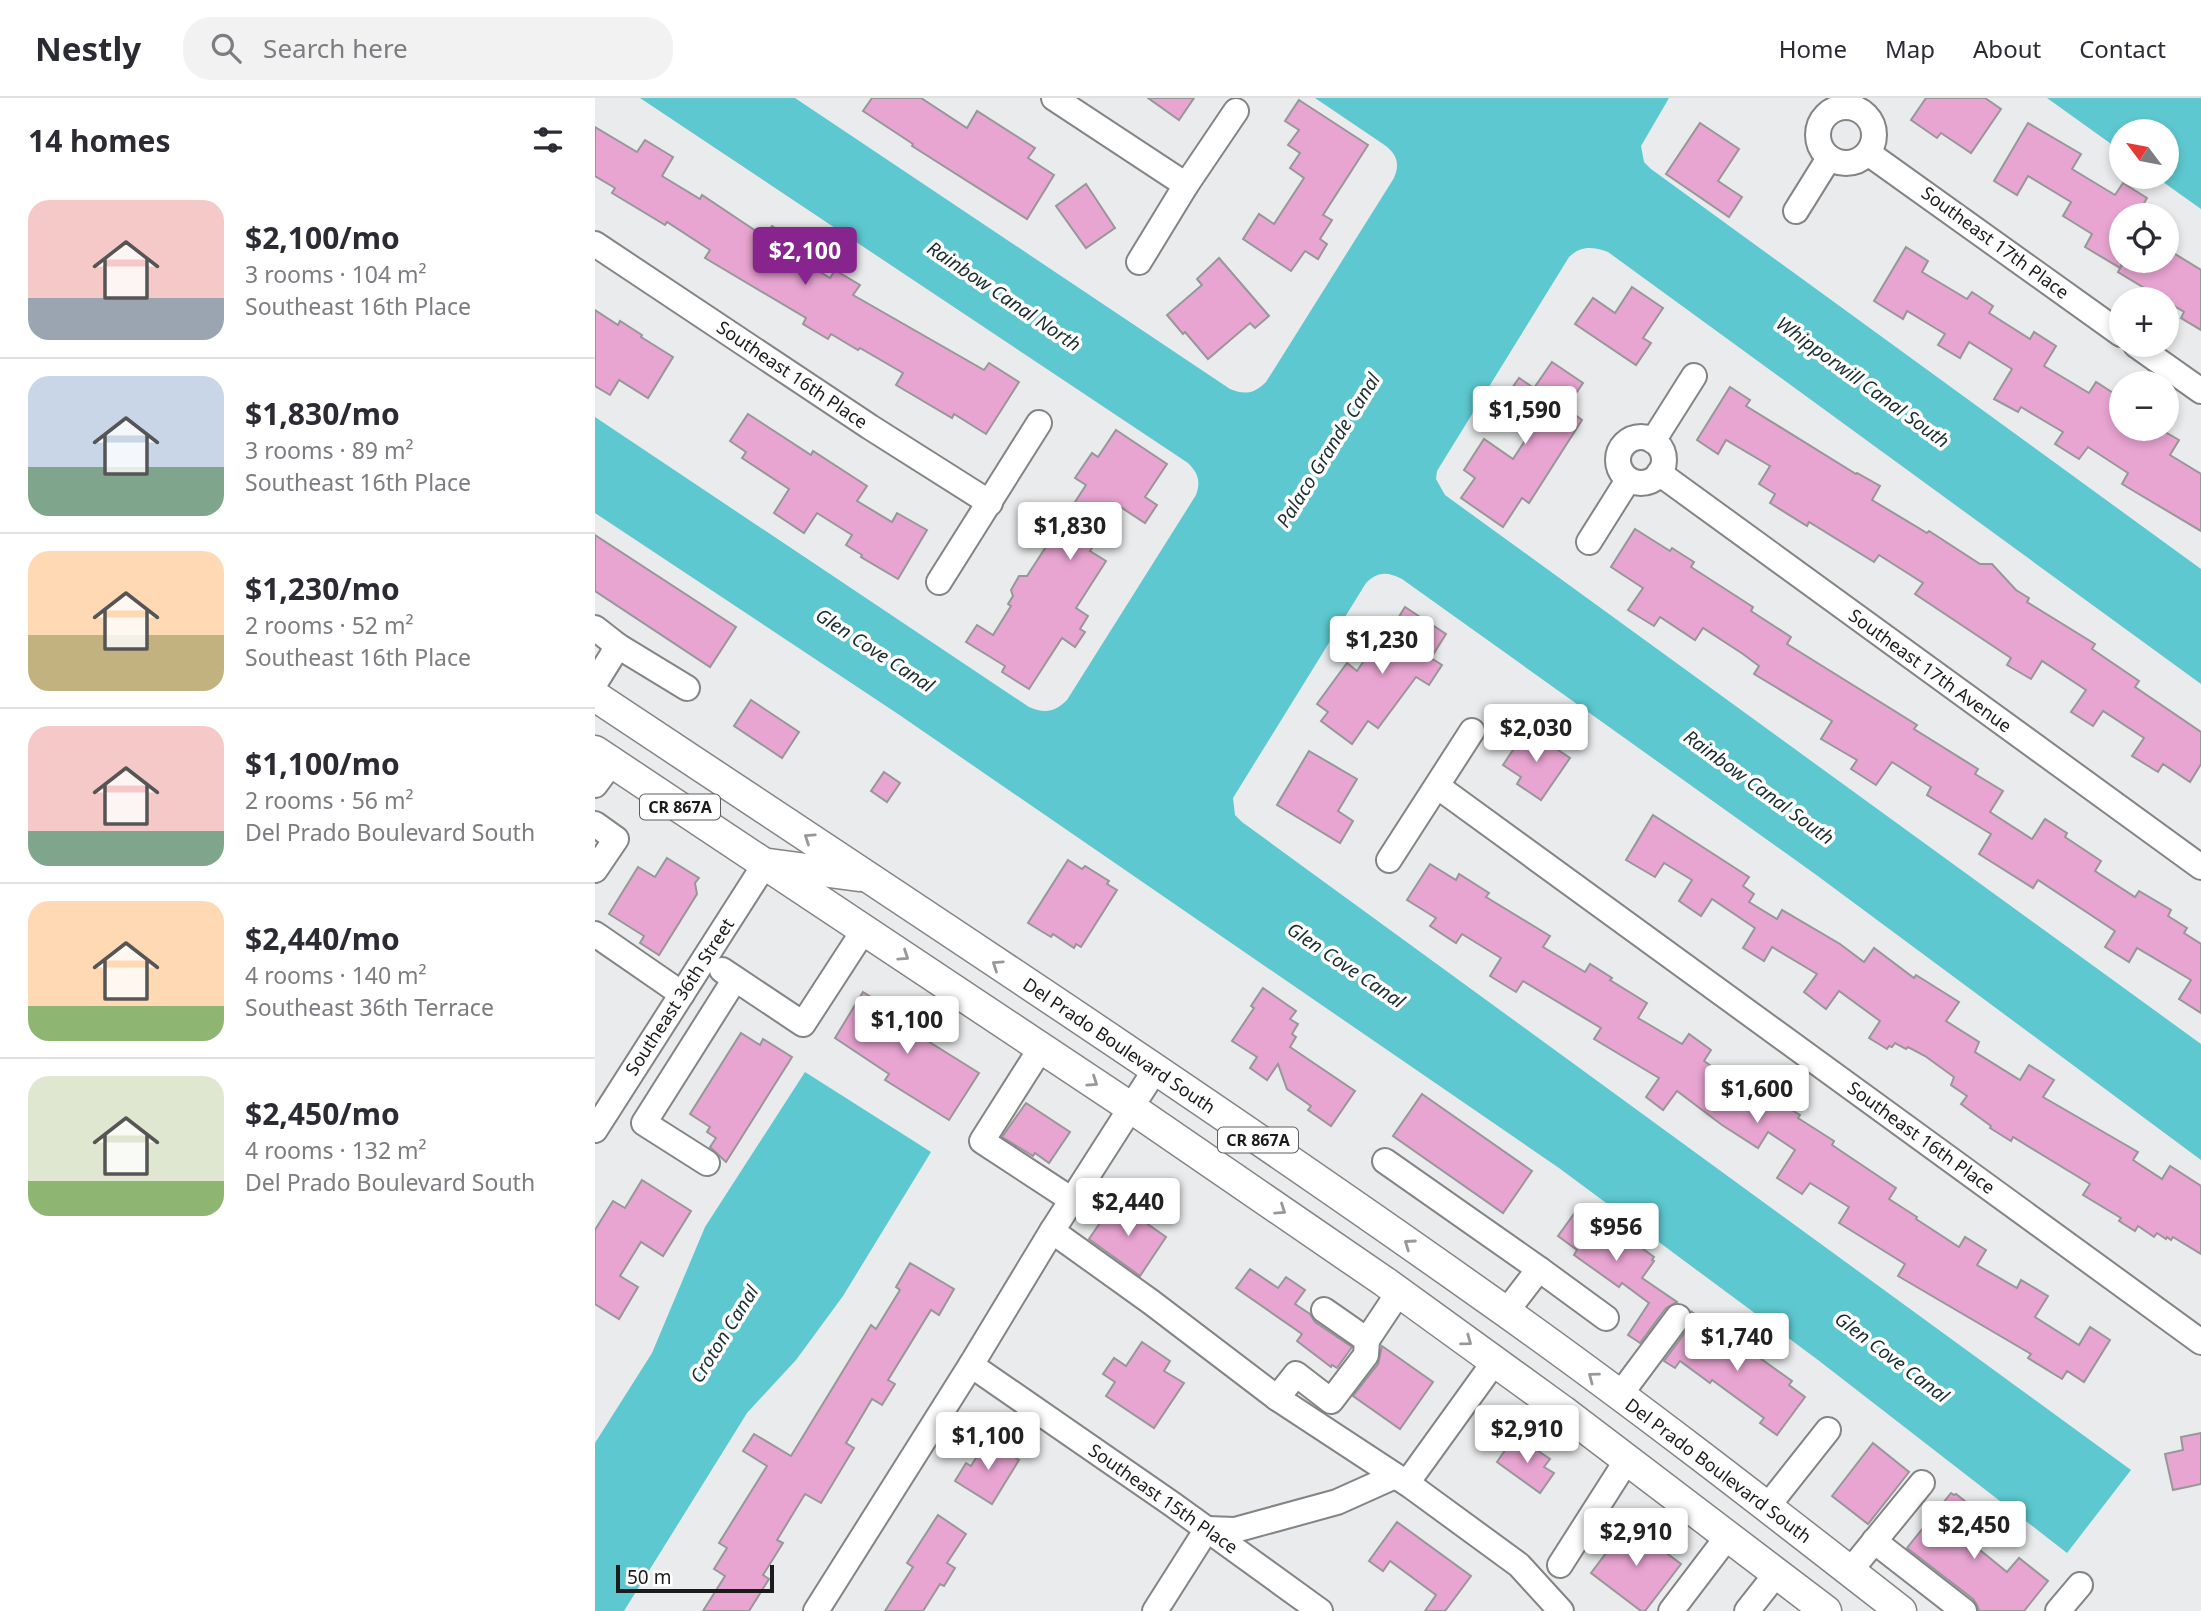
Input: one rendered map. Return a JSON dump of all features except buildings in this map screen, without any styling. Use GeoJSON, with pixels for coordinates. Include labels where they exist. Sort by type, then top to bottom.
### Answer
{"type":"FeatureCollection","features":[{"type":"Feature","properties":{"kind":"main road","name":"Del Prado Boulevard South"},"geometry":{"type":"LineString","coordinates":[[595,696],[1155,1070],[1506,1312],[1901,1611]]}},
{"type":"Feature","properties":{"kind":"main road","name":"CR 867A"},"geometry":{"type":"LineString","coordinates":[[601,766],[765,864],[1130,1107],[1399,1292],[1826,1611]]}},
{"type":"Feature","properties":{"kind":"main road"},"geometry":{"type":"LineString","coordinates":[[765,864],[868,877]]}},
{"type":"Feature","properties":{"kind":"street"},"geometry":{"type":"LineString","coordinates":[[1054,98],[1186,185]]}},
{"type":"Feature","properties":{"kind":"street"},"geometry":{"type":"LineString","coordinates":[[1861,104],[1874,128],[1875,137],[1868,153],[1862,159],[1846,164],[1829,158],[1819,143],[1818,134],[1831,111],[1861,104]]}},
{"type":"Feature","properties":{"kind":"street"},"geometry":{"type":"LineString","coordinates":[[1139,262],[1236,111]]}},
{"type":"Feature","properties":{"kind":"street","name":"Southeast 17th Place"},"geometry":{"type":"LineString","coordinates":[[1868,153],[2109,325]]}},
{"type":"Feature","properties":{"kind":"street"},"geometry":{"type":"LineString","coordinates":[[1796,211],[1829,158]]}},
{"type":"Feature","properties":{"kind":"street","name":"Southeast 16th Place"},"geometry":{"type":"LineString","coordinates":[[595,244],[870,427],[990,503]]}},
{"type":"Feature","properties":{"kind":"street"},"geometry":{"type":"LineString","coordinates":[[2153,357],[2201,391]]}},
{"type":"Feature","properties":{"kind":"street"},"geometry":{"type":"LineString","coordinates":[[1653,441],[1694,376]]}},
{"type":"Feature","properties":{"kind":"street"},"geometry":{"type":"LineString","coordinates":[[939,582],[1039,424]]}},
{"type":"Feature","properties":{"kind":"street"},"geometry":{"type":"LineString","coordinates":[[1640,437],[1653,441],[1662,453],[1663,466],[1659,473],[1655,478],[1642,483],[1628,480],[1618,461],[1626,442],[1640,437]]}},
{"type":"Feature","properties":{"kind":"street","name":"Southeast 17th Avenue"},"geometry":{"type":"LineString","coordinates":[[1659,473],[2201,867]]}},
{"type":"Feature","properties":{"kind":"street"},"geometry":{"type":"LineString","coordinates":[[1588,542],[1628,480]]}},
{"type":"Feature","properties":{"kind":"street"},"geometry":{"type":"LineString","coordinates":[[595,628],[618,646],[687,688]]}},
{"type":"Feature","properties":{"kind":"street"},"geometry":{"type":"LineString","coordinates":[[595,683],[618,646]]}},
{"type":"Feature","properties":{"kind":"street"},"geometry":{"type":"LineString","coordinates":[[1389,860],[1472,732]]}},
{"type":"Feature","properties":{"kind":"street","name":"Southeast 16th Place"},"geometry":{"type":"LineString","coordinates":[[1437,786],[2201,1342]]}},
{"type":"Feature","properties":{"kind":"street"},"geometry":{"type":"LineString","coordinates":[[595,824],[616,839],[595,870]]}},
{"type":"Feature","properties":{"kind":"street","name":"Southeast 36th Street"},"geometry":{"type":"LineString","coordinates":[[597,1121],[765,864]]}},
{"type":"Feature","properties":{"kind":"street"},"geometry":{"type":"LineString","coordinates":[[704,959],[803,1024],[864,930]]}},
{"type":"Feature","properties":{"kind":"street"},"geometry":{"type":"LineString","coordinates":[[595,934],[682,994]]}},
{"type":"Feature","properties":{"kind":"street"},"geometry":{"type":"LineString","coordinates":[[707,1163],[644,1123],[735,979]]}},
{"type":"Feature","properties":{"kind":"street"},"geometry":{"type":"LineString","coordinates":[[1041,1048],[982,1141],[1072,1200]]}},
{"type":"Feature","properties":{"kind":"street"},"geometry":{"type":"LineString","coordinates":[[815,1611],[1155,1070]]}},
{"type":"Feature","properties":{"kind":"street"},"geometry":{"type":"LineString","coordinates":[[1385,1161],[1606,1318]]}},
{"type":"Feature","properties":{"kind":"street"},"geometry":{"type":"LineString","coordinates":[[1052,1231],[1151,1302],[1276,1398],[1401,1479],[1519,1565],[1561,1611]]}},
{"type":"Feature","properties":{"kind":"street"},"geometry":{"type":"LineString","coordinates":[[1506,1312],[1539,1269]]}},
{"type":"Feature","properties":{"kind":"street"},"geometry":{"type":"LineString","coordinates":[[1276,1398],[1296,1374],[1331,1401],[1366,1355],[1367,1340],[1399,1292]]}},
{"type":"Feature","properties":{"kind":"street"},"geometry":{"type":"LineString","coordinates":[[1324,1310],[1367,1340]]}},
{"type":"Feature","properties":{"kind":"street"},"geometry":{"type":"LineString","coordinates":[[1619,1396],[1678,1317]]}},
{"type":"Feature","properties":{"kind":"street"},"geometry":{"type":"LineString","coordinates":[[1155,1611],[1207,1529],[1235,1531],[1337,1502],[1401,1479],[1495,1362]]}},
{"type":"Feature","properties":{"kind":"street","name":"Southeast 15th Place"},"geometry":{"type":"LineString","coordinates":[[971,1365],[1320,1611]]}},
{"type":"Feature","properties":{"kind":"street"},"geometry":{"type":"LineString","coordinates":[[1767,1507],[1828,1430]]}},
{"type":"Feature","properties":{"kind":"street"},"geometry":{"type":"LineString","coordinates":[[1560,1565],[1627,1460]]}},
{"type":"Feature","properties":{"kind":"street"},"geometry":{"type":"LineString","coordinates":[[1850,1571],[1922,1483]]}},
{"type":"Feature","properties":{"kind":"street"},"geometry":{"type":"LineString","coordinates":[[1671,1611],[1728,1536]]}},
{"type":"Feature","properties":{"kind":"street"},"geometry":{"type":"LineString","coordinates":[[1874,1541],[1964,1611]]}},
{"type":"Feature","properties":{"kind":"street"},"geometry":{"type":"LineString","coordinates":[[1747,1611],[1777,1573]]}},
{"type":"Feature","properties":{"kind":"street"},"geometry":{"type":"LineString","coordinates":[[2058,1611],[2080,1585]]}},
{"type":"Feature","properties":{"kind":"water"},"geometry":{"type":"Polygon","coordinates":[[[640,98],[795,98],[1230,389],[1245,393],[1266,382],[1396,173],[1395,156],[1390,149],[1315,98],[1669,98],[1641,146],[1644,162],[1651,169],[2201,569],[2201,684],[1608,252],[1592,248],[1578,250],[1569,257],[1437,471],[1436,479],[1445,495],[2201,1044],[2201,1160],[1815,874],[1397,577],[1379,575],[1366,583],[1233,798],[1235,815],[1242,822],[2131,1470],[2067,1553],[1818,1360],[1559,1168],[898,714],[595,513],[595,417],[1029,707],[1045,711],[1058,707],[1067,700],[1196,495],[1198,486],[1196,474],[1188,463],[640,98]]]}},
{"type":"Feature","properties":{"kind":"water"},"geometry":{"type":"Polygon","coordinates":[[[2047,98],[2201,98],[2201,209],[2173,189],[2179,189],[2179,119],[2109,119],[2109,142],[2047,98]]]}},
{"type":"Feature","properties":{"kind":"water","name":"Croton Canal"},"geometry":{"type":"Polygon","coordinates":[[[805,1072],[931,1152],[843,1296],[796,1360],[747,1413],[624,1611],[595,1611],[595,1443],[652,1353],[705,1227],[805,1072]]]}},
{"type":"Feature","properties":{"kind":"water label","name":"Rainbow Canal North"},"geometry":{"type":"Point","coordinates":[1004,296]}},
{"type":"Feature","properties":{"kind":"water label","name":"Whipporwill Canal South"},"geometry":{"type":"Point","coordinates":[1863,382]}},
{"type":"Feature","properties":{"kind":"water label","name":"Palaco Grande Canal"},"geometry":{"type":"Point","coordinates":[1328,450]}},
{"type":"Feature","properties":{"kind":"water label","name":"Glen Cove Canal"},"geometry":{"type":"Point","coordinates":[875,650]}},
{"type":"Feature","properties":{"kind":"water label","name":"Rainbow Canal South"},"geometry":{"type":"Point","coordinates":[1759,787]}},
{"type":"Feature","properties":{"kind":"water label","name":"Glen Cove Canal"},"geometry":{"type":"Point","coordinates":[1346,965]}},
{"type":"Feature","properties":{"kind":"water label","name":"Glen Cove Canal"},"geometry":{"type":"Point","coordinates":[1892,1357]}}]}
